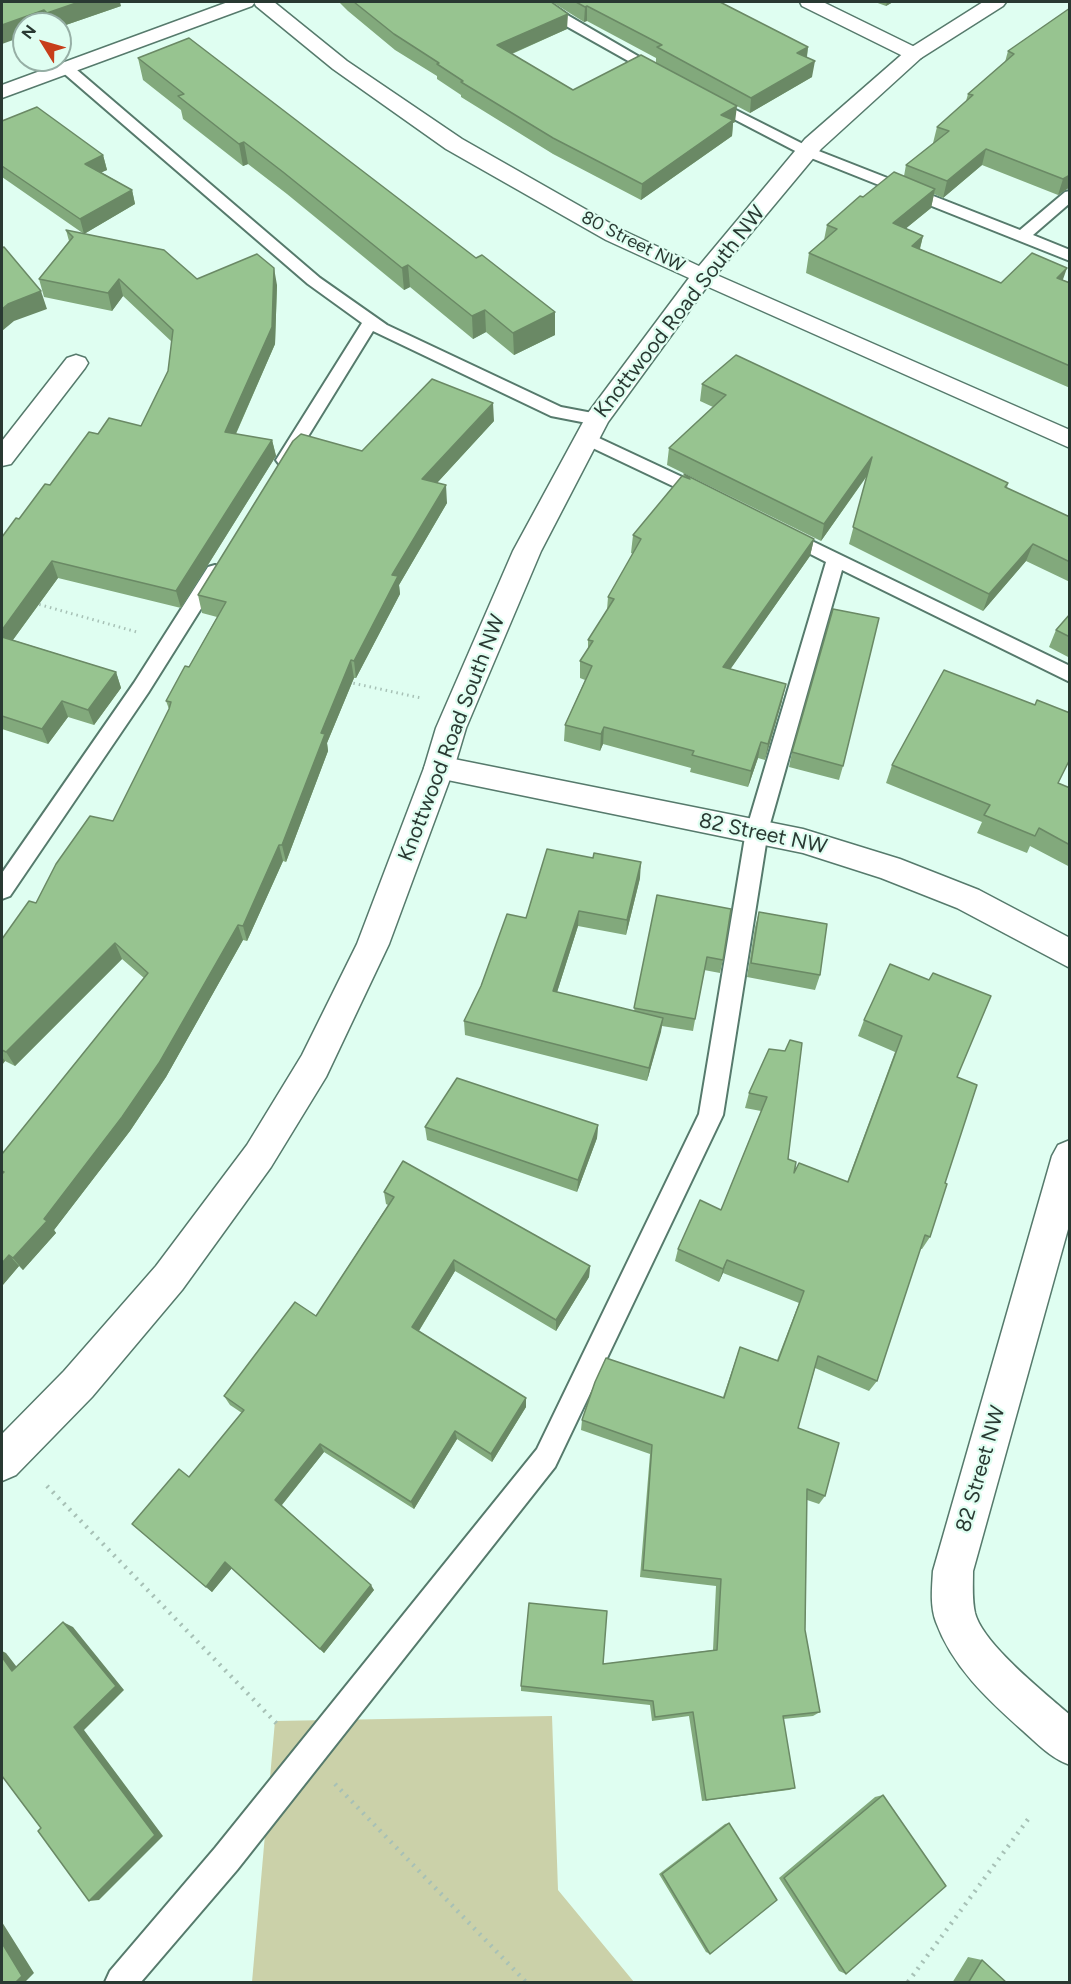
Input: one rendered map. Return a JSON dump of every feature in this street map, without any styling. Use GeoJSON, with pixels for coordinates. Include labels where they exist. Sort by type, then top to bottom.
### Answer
{"type":"FeatureCollection","features":[{"type":"Feature","properties":{"kind":"street"},"geometry":{"type":"LineString","coordinates":[[72,64],[245,2]]}},
{"type":"Feature","properties":{"kind":"street","name":"80 Street NW"},"geometry":{"type":"LineString","coordinates":[[262,2],[340,65],[454,144],[614,235],[1070,440]]}},
{"type":"Feature","properties":{"kind":"street"},"geometry":{"type":"LineString","coordinates":[[809,2],[914,54]]}},
{"type":"Feature","properties":{"kind":"street","name":"Knottwood Road South NW"},"geometry":{"type":"LineString","coordinates":[[2,1461],[78,1384],[169,1278],[259,1155],[314,1066],[373,944],[439,768],[451,728],[527,551],[591,428],[703,276],[806,151],[914,54],[996,2]]}},
{"type":"Feature","properties":{"kind":"street"},"geometry":{"type":"LineString","coordinates":[[2,92],[52,72]]}},
{"type":"Feature","properties":{"kind":"street"},"geometry":{"type":"LineString","coordinates":[[2,458],[76,363]]}},
{"type":"Feature","properties":{"kind":"street","name":"82 Street NW"},"geometry":{"type":"LineString","coordinates":[[439,768],[803,841],[890,868],[968,899],[1070,954]]}},
{"type":"Feature","properties":{"kind":"street","name":"82 Street NW"},"geometry":{"type":"LineString","coordinates":[[1070,1156],[953,1571],[953,1598],[957,1622],[992,1672],[1070,1744]]}},
{"type":"Feature","properties":{"kind":"lane"},"geometry":{"type":"LineString","coordinates":[[541,2],[564,19],[671,79]]}},
{"type":"Feature","properties":{"kind":"lane"},"geometry":{"type":"LineString","coordinates":[[71,72],[314,281],[381,328],[591,428],[633,458],[718,501]]}},
{"type":"Feature","properties":{"kind":"lane"},"geometry":{"type":"LineString","coordinates":[[701,96],[806,151],[879,178],[1070,256]]}},
{"type":"Feature","properties":{"kind":"lane"},"geometry":{"type":"LineString","coordinates":[[1022,237],[1070,195]]}},
{"type":"Feature","properties":{"kind":"lane"},"geometry":{"type":"LineString","coordinates":[[278,471],[371,321]]}},
{"type":"Feature","properties":{"kind":"lane"},"geometry":{"type":"LineString","coordinates":[[772,527],[1070,675]]}},
{"type":"Feature","properties":{"kind":"lane"},"geometry":{"type":"LineString","coordinates":[[121,1983],[226,1859],[546,1458],[711,1115],[757,831],[836,559]]}},
{"type":"Feature","properties":{"kind":"lane"},"geometry":{"type":"LineString","coordinates":[[2,890],[172,642],[222,561]]}},
{"type":"Feature","properties":{"kind":"path"},"geometry":{"type":"LineString","coordinates":[[24,600],[172,642]]}},
{"type":"Feature","properties":{"kind":"path"},"geometry":{"type":"LineString","coordinates":[[342,680],[421,698]]}},
{"type":"Feature","properties":{"kind":"path"},"geometry":{"type":"LineString","coordinates":[[908,1983],[1029,1818]]}},
{"type":"Feature","properties":{"kind":"green space"},"geometry":{"type":"Polygon","coordinates":[[[552,1716],[558,1890],[634,1982],[252,1982],[275,1721],[552,1716]]]}},
{"type":"Feature","properties":{"kind":"building"},"geometry":{"type":"Polygon","coordinates":[[[2,2],[79,2],[50,12],[44,10],[12,12],[12,21],[2,25],[2,2]]]}},
{"type":"Feature","properties":{"kind":"building"},"geometry":{"type":"Polygon","coordinates":[[[354,2],[551,2],[568,14],[497,45],[573,90],[641,55],[737,106],[721,115],[733,120],[642,184],[553,138],[461,82],[463,81],[394,34],[354,2]]]}},
{"type":"Feature","properties":{"kind":"building"},"geometry":{"type":"Polygon","coordinates":[[[576,2],[720,2],[808,47],[797,53],[815,61],[751,98],[657,47],[662,45],[576,2]]]}},
{"type":"Feature","properties":{"kind":"building"},"geometry":{"type":"Polygon","coordinates":[[[1070,8],[1070,175],[1063,179],[986,149],[947,181],[906,165],[949,131],[937,127],[973,95],[968,94],[1014,54],[1008,51],[1070,8]]]}},
{"type":"Feature","properties":{"kind":"building"},"geometry":{"type":"Polygon","coordinates":[[[189,38],[476,258],[482,255],[555,312],[513,333],[485,310],[472,316],[408,265],[402,268],[244,142],[239,144],[178,96],[184,94],[138,58],[189,38]]]}},
{"type":"Feature","properties":{"kind":"building"},"geometry":{"type":"Polygon","coordinates":[[[37,107],[103,155],[85,164],[132,190],[80,219],[2,166],[2,121],[37,107]]]}},
{"type":"Feature","properties":{"kind":"building"},"geometry":{"type":"Polygon","coordinates":[[[894,172],[935,189],[893,223],[923,236],[912,246],[1001,283],[1032,253],[1067,268],[1057,278],[1070,283],[1070,366],[809,253],[837,229],[827,225],[860,196],[863,197],[894,172]]]}},
{"type":"Feature","properties":{"kind":"building"},"geometry":{"type":"Polygon","coordinates":[[[66,230],[164,250],[197,279],[257,254],[274,268],[272,327],[225,432],[272,440],[176,591],[52,561],[2,630],[2,537],[16,518],[19,519],[45,484],[50,485],[89,432],[98,434],[109,418],[141,426],[168,371],[173,330],[119,279],[108,293],[39,279],[73,237],[66,230]]]}},
{"type":"Feature","properties":{"kind":"building"},"geometry":{"type":"Polygon","coordinates":[[[4,247],[41,291],[8,304],[2,309],[2,248],[4,247]]]}},
{"type":"Feature","properties":{"kind":"building"},"geometry":{"type":"Polygon","coordinates":[[[736,355],[1008,483],[1005,487],[1070,517],[1070,562],[1033,544],[989,594],[853,527],[872,457],[824,524],[669,448],[726,395],[702,384],[736,355]]]}},
{"type":"Feature","properties":{"kind":"building"},"geometry":{"type":"Polygon","coordinates":[[[432,379],[493,403],[422,479],[446,485],[392,575],[398,576],[354,661],[351,660],[321,733],[325,734],[282,845],[279,845],[243,926],[238,925],[159,1063],[122,1117],[44,1219],[47,1221],[13,1258],[9,1255],[2,1263],[2,1174],[4,1172],[2,1171],[2,1154],[148,973],[115,943],[6,1052],[2,1050],[2,939],[29,901],[36,903],[56,864],[90,816],[113,821],[169,709],[171,702],[166,701],[185,666],[189,667],[226,602],[198,595],[293,441],[301,434],[362,451],[432,379]]]}},
{"type":"Feature","properties":{"kind":"building"},"geometry":{"type":"Polygon","coordinates":[[[684,474],[814,539],[723,667],[786,684],[768,744],[761,742],[751,771],[692,755],[694,751],[604,727],[601,734],[565,725],[592,666],[580,661],[593,641],[588,640],[614,599],[608,597],[641,539],[633,535],[682,476],[690,479],[684,474]]]}},
{"type":"Feature","properties":{"kind":"building"},"geometry":{"type":"Polygon","coordinates":[[[833,609],[879,618],[843,766],[792,752],[833,609]]]}},
{"type":"Feature","properties":{"kind":"building"},"geometry":{"type":"Polygon","coordinates":[[[1070,614],[1070,637],[1056,630],[1070,614]]]}},
{"type":"Feature","properties":{"kind":"building"},"geometry":{"type":"Polygon","coordinates":[[[2,637],[116,672],[88,710],[62,701],[42,729],[2,716],[2,637]]]}},
{"type":"Feature","properties":{"kind":"building"},"geometry":{"type":"Polygon","coordinates":[[[944,670],[1035,705],[1037,700],[1070,713],[1070,759],[1058,783],[1070,788],[1070,845],[1039,828],[1035,836],[984,815],[990,805],[892,765],[944,670]]]}},
{"type":"Feature","properties":{"kind":"building"},"geometry":{"type":"Polygon","coordinates":[[[547,849],[593,858],[594,853],[641,862],[627,920],[579,911],[553,991],[663,1018],[649,1068],[464,1021],[481,986],[507,914],[526,918],[547,849]]]}},
{"type":"Feature","properties":{"kind":"building"},"geometry":{"type":"Polygon","coordinates":[[[657,895],[731,909],[723,960],[707,957],[695,1019],[634,1008],[657,895]]]}},
{"type":"Feature","properties":{"kind":"building"},"geometry":{"type":"Polygon","coordinates":[[[759,912],[827,924],[820,975],[751,963],[759,912]]]}},
{"type":"Feature","properties":{"kind":"building"},"geometry":{"type":"Polygon","coordinates":[[[890,964],[929,980],[933,973],[991,996],[957,1077],[977,1085],[930,1237],[925,1235],[877,1381],[818,1356],[798,1428],[839,1443],[825,1496],[807,1489],[805,1630],[820,1712],[783,1716],[795,1788],[706,1800],[693,1712],[655,1717],[653,1701],[521,1686],[529,1603],[607,1611],[603,1664],[717,1650],[721,1579],[643,1570],[652,1445],[582,1420],[606,1358],[724,1398],[740,1347],[778,1361],[804,1291],[727,1260],[723,1269],[678,1249],[700,1200],[721,1210],[767,1097],[749,1093],[769,1049],[785,1051],[790,1040],[802,1043],[788,1159],[796,1162],[794,1173],[799,1163],[848,1182],[902,1036],[864,1020],[890,964]]]}},
{"type":"Feature","properties":{"kind":"building"},"geometry":{"type":"Polygon","coordinates":[[[457,1078],[598,1125],[578,1180],[425,1127],[457,1078]]]}},
{"type":"Feature","properties":{"kind":"building"},"geometry":{"type":"Polygon","coordinates":[[[403,1161],[590,1266],[556,1320],[454,1260],[412,1327],[526,1398],[491,1454],[455,1431],[411,1502],[320,1444],[275,1500],[371,1585],[320,1649],[225,1562],[206,1587],[132,1524],[179,1469],[189,1477],[244,1410],[224,1396],[295,1302],[316,1316],[394,1197],[384,1192],[403,1161]]]}},
{"type":"Feature","properties":{"kind":"building"},"geometry":{"type":"Polygon","coordinates":[[[63,1622],[116,1686],[74,1727],[155,1835],[89,1901],[38,1831],[41,1828],[2,1776],[2,1657],[12,1671],[63,1622]]]}},
{"type":"Feature","properties":{"kind":"building"},"geometry":{"type":"Polygon","coordinates":[[[883,1795],[946,1886],[846,1974],[784,1878],[883,1795]]]}},
{"type":"Feature","properties":{"kind":"building"},"geometry":{"type":"Polygon","coordinates":[[[729,1823],[777,1900],[710,1954],[662,1874],[729,1823]]]}},
{"type":"Feature","properties":{"kind":"building"},"geometry":{"type":"Polygon","coordinates":[[[2,1943],[22,1976],[15,1983],[2,1983],[2,1943]]]}},
{"type":"Feature","properties":{"kind":"building"},"geometry":{"type":"Polygon","coordinates":[[[982,1960],[1007,1983],[968,1983],[982,1960]]]}}]}
